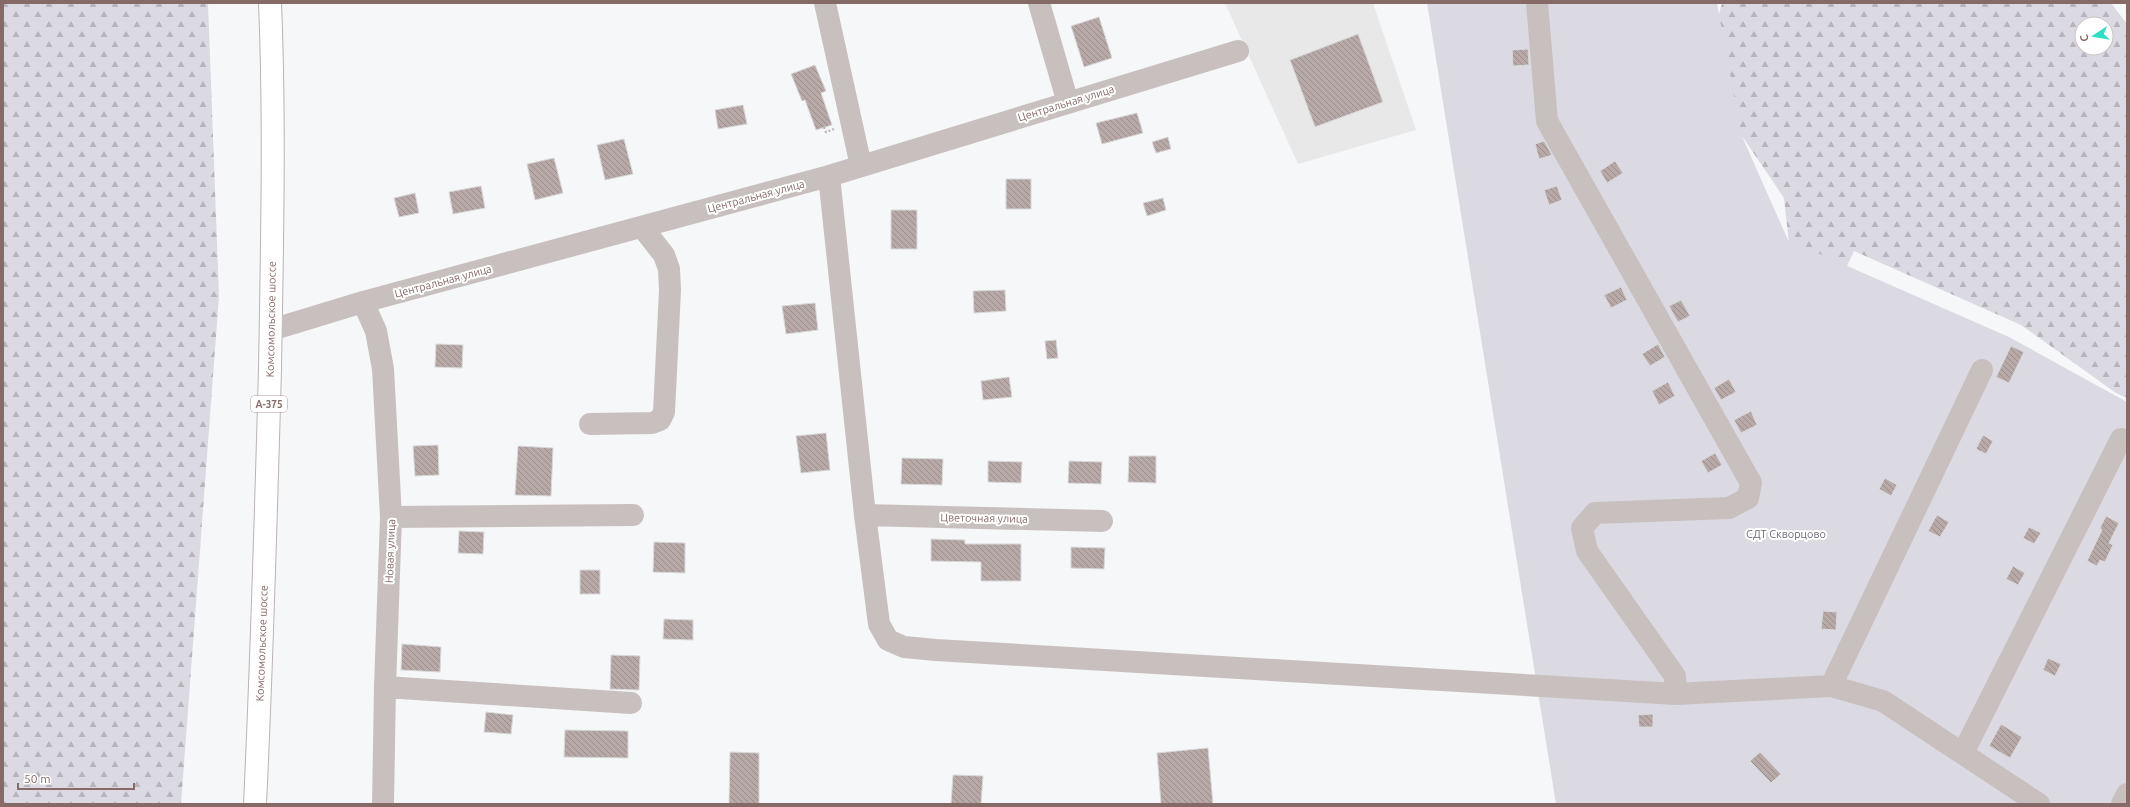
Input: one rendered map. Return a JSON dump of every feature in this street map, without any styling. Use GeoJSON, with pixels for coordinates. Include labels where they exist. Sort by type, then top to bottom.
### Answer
{"type":"FeatureCollection","features":[{"type":"Feature","properties":{"kind":"highway","name":"Комсомольское шоссе"},"geometry":{"type":"LineString","coordinates":[[255,804],[266,531],[271,330],[273,155],[270,3]]}},
{"type":"Feature","properties":{"kind":"street"},"geometry":{"type":"LineString","coordinates":[[826,3],[861,166]]}},
{"type":"Feature","properties":{"kind":"street"},"geometry":{"type":"LineString","coordinates":[[1039,3],[1068,103]]}},
{"type":"Feature","properties":{"kind":"street"},"geometry":{"type":"LineString","coordinates":[[1537,3],[1547,121],[1751,483],[1748,498],[1729,508],[1595,513],[1582,528],[1587,551],[1675,676],[1676,694]]}},
{"type":"Feature","properties":{"kind":"street","name":"Центральная улица"},"geometry":{"type":"LineString","coordinates":[[271,330],[363,302],[829,176],[1238,52]]}},
{"type":"Feature","properties":{"kind":"street"},"geometry":{"type":"LineString","coordinates":[[829,176],[865,515],[879,624],[888,640],[904,646],[1676,694],[1831,686],[1884,701],[2039,804]]}},
{"type":"Feature","properties":{"kind":"street"},"geometry":{"type":"LineString","coordinates":[[590,424],[652,423],[660,420],[664,412],[670,297],[669,269],[664,255],[642,227]]}},
{"type":"Feature","properties":{"kind":"street","name":"Новая улица"},"geometry":{"type":"LineString","coordinates":[[363,302],[376,331],[383,369],[391,517],[385,687],[383,804]]}},
{"type":"Feature","properties":{"kind":"street"},"geometry":{"type":"LineString","coordinates":[[1831,686],[1982,370]]}},
{"type":"Feature","properties":{"kind":"street"},"geometry":{"type":"LineString","coordinates":[[1963,753],[2121,439]]}},
{"type":"Feature","properties":{"kind":"street"},"geometry":{"type":"LineString","coordinates":[[391,517],[633,515]]}},
{"type":"Feature","properties":{"kind":"street","name":"Цветочная улица"},"geometry":{"type":"LineString","coordinates":[[865,515],[1102,521]]}},
{"type":"Feature","properties":{"kind":"street"},"geometry":{"type":"LineString","coordinates":[[385,687],[631,703]]}},
{"type":"Feature","properties":{"kind":"street"},"geometry":{"type":"LineString","coordinates":[[2122,804],[2127,794]]}},
{"type":"Feature","properties":{"kind":"shaded area"},"geometry":{"type":"Polygon","coordinates":[[[1225,3],[1373,3],[1416,130],[1298,164],[1225,3]]]}},
{"type":"Feature","properties":{"kind":"green space"},"geometry":{"type":"Polygon","coordinates":[[[3,3],[208,3],[219,296],[181,804],[3,804],[3,3]]]}},
{"type":"Feature","properties":{"kind":"green space","name":"СДТ Скворцово"},"geometry":{"type":"Polygon","coordinates":[[[1427,3],[1717,3],[1741,134],[1788,240],[2009,337],[2127,402],[2127,804],[1556,804],[1427,3]]]}},
{"type":"Feature","properties":{"kind":"green space"},"geometry":{"type":"Polygon","coordinates":[[[1722,3],[2111,3],[2127,24],[2127,398],[2116,393],[2021,325],[1854,251],[1842,277],[1790,252],[1784,198],[1744,139],[1663,46],[1713,36],[1722,3]]]}},
{"type":"Feature","properties":{"kind":"building"},"geometry":{"type":"Polygon","coordinates":[[[1099,17],[1112,58],[1084,67],[1071,26],[1099,17]]]}},
{"type":"Feature","properties":{"kind":"building"},"geometry":{"type":"Polygon","coordinates":[[[1358,34],[1383,102],[1315,127],[1290,60],[1358,34]]]}},
{"type":"Feature","properties":{"kind":"building"},"geometry":{"type":"Polygon","coordinates":[[[1528,49],[1529,65],[1513,66],[1512,50],[1528,49]]]}},
{"type":"Feature","properties":{"kind":"building"},"geometry":{"type":"Polygon","coordinates":[[[815,65],[826,91],[821,93],[832,125],[816,130],[805,100],[802,101],[791,74],[815,65]]]}},
{"type":"Feature","properties":{"kind":"building"},"geometry":{"type":"Polygon","coordinates":[[[743,105],[747,124],[718,129],[715,110],[743,105]]]}},
{"type":"Feature","properties":{"kind":"building"},"geometry":{"type":"Polygon","coordinates":[[[1137,113],[1143,133],[1102,144],[1096,123],[1137,113]]]}},
{"type":"Feature","properties":{"kind":"building"},"geometry":{"type":"Polygon","coordinates":[[[1168,137],[1171,149],[1156,153],[1152,142],[1168,137]]]}},
{"type":"Feature","properties":{"kind":"building"},"geometry":{"type":"Polygon","coordinates":[[[624,139],[633,174],[605,180],[597,145],[624,139]]]}},
{"type":"Feature","properties":{"kind":"building"},"geometry":{"type":"Polygon","coordinates":[[[1544,141],[1552,155],[1539,159],[1535,144],[1544,141]]]}},
{"type":"Feature","properties":{"kind":"building"},"geometry":{"type":"Polygon","coordinates":[[[554,158],[563,193],[535,200],[527,164],[554,158]]]}},
{"type":"Feature","properties":{"kind":"building"},"geometry":{"type":"Polygon","coordinates":[[[1615,161],[1623,173],[1607,183],[1600,171],[1615,161]]]}},
{"type":"Feature","properties":{"kind":"building"},"geometry":{"type":"Polygon","coordinates":[[[1006,179],[1031,179],[1031,209],[1006,209],[1006,179]]]}},
{"type":"Feature","properties":{"kind":"building"},"geometry":{"type":"Polygon","coordinates":[[[481,186],[485,208],[453,214],[449,192],[481,186]]]}},
{"type":"Feature","properties":{"kind":"building"},"geometry":{"type":"Polygon","coordinates":[[[1557,186],[1562,200],[1549,205],[1544,190],[1557,186]]]}},
{"type":"Feature","properties":{"kind":"building"},"geometry":{"type":"Polygon","coordinates":[[[415,193],[419,213],[399,217],[394,198],[415,193]]]}},
{"type":"Feature","properties":{"kind":"building"},"geometry":{"type":"Polygon","coordinates":[[[1163,198],[1166,210],[1147,216],[1143,203],[1163,198]]]}},
{"type":"Feature","properties":{"kind":"building"},"geometry":{"type":"Polygon","coordinates":[[[891,210],[917,210],[917,249],[891,249],[891,210]]]}},
{"type":"Feature","properties":{"kind":"building"},"geometry":{"type":"Polygon","coordinates":[[[1621,287],[1627,300],[1611,308],[1604,295],[1621,287]]]}},
{"type":"Feature","properties":{"kind":"building"},"geometry":{"type":"Polygon","coordinates":[[[1005,290],[1006,311],[974,313],[973,291],[1005,290]]]}},
{"type":"Feature","properties":{"kind":"building"},"geometry":{"type":"Polygon","coordinates":[[[1681,300],[1690,316],[1678,322],[1669,306],[1681,300]]]}},
{"type":"Feature","properties":{"kind":"building"},"geometry":{"type":"Polygon","coordinates":[[[815,303],[818,330],[786,334],[782,306],[815,303]]]}},
{"type":"Feature","properties":{"kind":"building"},"geometry":{"type":"Polygon","coordinates":[[[1056,340],[1058,358],[1047,359],[1045,341],[1056,340]]]}},
{"type":"Feature","properties":{"kind":"building"},"geometry":{"type":"Polygon","coordinates":[[[436,344],[463,345],[462,368],[435,367],[436,344]]]}},
{"type":"Feature","properties":{"kind":"building"},"geometry":{"type":"Polygon","coordinates":[[[1658,344],[1665,357],[1650,366],[1642,354],[1658,344]]]}},
{"type":"Feature","properties":{"kind":"building"},"geometry":{"type":"Polygon","coordinates":[[[2011,346],[2024,352],[2009,383],[1996,377],[2011,346]]]}},
{"type":"Feature","properties":{"kind":"building"},"geometry":{"type":"Polygon","coordinates":[[[1009,377],[1012,397],[983,400],[981,381],[1009,377]]]}},
{"type":"Feature","properties":{"kind":"building"},"geometry":{"type":"Polygon","coordinates":[[[1729,379],[1736,392],[1721,400],[1714,388],[1729,379]]]}},
{"type":"Feature","properties":{"kind":"building"},"geometry":{"type":"Polygon","coordinates":[[[1668,382],[1675,396],[1659,405],[1652,391],[1668,382]]]}},
{"type":"Feature","properties":{"kind":"building"},"geometry":{"type":"Polygon","coordinates":[[[1751,411],[1757,425],[1741,433],[1734,420],[1751,411]]]}},
{"type":"Feature","properties":{"kind":"building"},"geometry":{"type":"Polygon","coordinates":[[[826,433],[830,470],[801,473],[796,436],[826,433]]]}},
{"type":"Feature","properties":{"kind":"building"},"geometry":{"type":"Polygon","coordinates":[[[1983,435],[1993,441],[1986,454],[1976,449],[1983,435]]]}},
{"type":"Feature","properties":{"kind":"building"},"geometry":{"type":"Polygon","coordinates":[[[438,445],[439,475],[415,476],[413,446],[438,445]]]}},
{"type":"Feature","properties":{"kind":"building"},"geometry":{"type":"Polygon","coordinates":[[[518,446],[553,448],[551,496],[515,495],[518,446]]]}},
{"type":"Feature","properties":{"kind":"building"},"geometry":{"type":"Polygon","coordinates":[[[1715,453],[1722,465],[1708,473],[1701,461],[1715,453]]]}},
{"type":"Feature","properties":{"kind":"building"},"geometry":{"type":"Polygon","coordinates":[[[1129,456],[1156,456],[1156,483],[1128,482],[1129,456]]]}},
{"type":"Feature","properties":{"kind":"building"},"geometry":{"type":"Polygon","coordinates":[[[902,458],[943,459],[942,485],[901,484],[902,458]]]}},
{"type":"Feature","properties":{"kind":"building"},"geometry":{"type":"Polygon","coordinates":[[[988,461],[1022,462],[1021,483],[988,482],[988,461]]]}},
{"type":"Feature","properties":{"kind":"building"},"geometry":{"type":"Polygon","coordinates":[[[1069,461],[1102,462],[1101,484],[1068,483],[1069,461]]]}},
{"type":"Feature","properties":{"kind":"building"},"geometry":{"type":"Polygon","coordinates":[[[1885,478],[1897,485],[1891,496],[1879,489],[1885,478]]]}},
{"type":"Feature","properties":{"kind":"building"},"geometry":{"type":"Polygon","coordinates":[[[1937,515],[1949,522],[1940,537],[1928,531],[1937,515]]]}},
{"type":"Feature","properties":{"kind":"building"},"geometry":{"type":"Polygon","coordinates":[[[2106,516],[2119,523],[2109,543],[2113,545],[2105,562],[2100,560],[2097,566],[2087,561],[2102,530],[2100,528],[2106,516]]]}},
{"type":"Feature","properties":{"kind":"building"},"geometry":{"type":"Polygon","coordinates":[[[2029,527],[2041,533],[2034,544],[2023,538],[2029,527]]]}},
{"type":"Feature","properties":{"kind":"building"},"geometry":{"type":"Polygon","coordinates":[[[459,531],[484,532],[483,554],[458,553],[459,531]]]}},
{"type":"Feature","properties":{"kind":"building"},"geometry":{"type":"Polygon","coordinates":[[[931,539],[965,540],[965,544],[1021,544],[1021,581],[981,581],[981,562],[931,561],[931,539]]]}},
{"type":"Feature","properties":{"kind":"building"},"geometry":{"type":"Polygon","coordinates":[[[654,542],[685,543],[685,573],[653,572],[654,542]]]}},
{"type":"Feature","properties":{"kind":"building"},"geometry":{"type":"Polygon","coordinates":[[[1071,547],[1105,548],[1104,569],[1071,568],[1071,547]]]}},
{"type":"Feature","properties":{"kind":"building"},"geometry":{"type":"Polygon","coordinates":[[[2013,566],[2025,573],[2018,585],[2006,579],[2013,566]]]}},
{"type":"Feature","properties":{"kind":"building"},"geometry":{"type":"Polygon","coordinates":[[[580,570],[600,570],[600,594],[580,594],[580,570]]]}},
{"type":"Feature","properties":{"kind":"building"},"geometry":{"type":"Polygon","coordinates":[[[1823,611],[1837,612],[1836,630],[1821,629],[1823,611]]]}},
{"type":"Feature","properties":{"kind":"building"},"geometry":{"type":"Polygon","coordinates":[[[664,619],[693,620],[693,640],[663,639],[664,619]]]}},
{"type":"Feature","properties":{"kind":"building"},"geometry":{"type":"Polygon","coordinates":[[[402,644],[441,647],[440,672],[401,670],[402,644]]]}},
{"type":"Feature","properties":{"kind":"building"},"geometry":{"type":"Polygon","coordinates":[[[611,655],[640,656],[639,690],[610,689],[611,655]]]}},
{"type":"Feature","properties":{"kind":"building"},"geometry":{"type":"Polygon","coordinates":[[[2048,658],[2061,664],[2055,676],[2043,670],[2048,658]]]}},
{"type":"Feature","properties":{"kind":"building"},"geometry":{"type":"Polygon","coordinates":[[[486,712],[513,715],[511,734],[484,732],[486,712]]]}},
{"type":"Feature","properties":{"kind":"building"},"geometry":{"type":"Polygon","coordinates":[[[1653,714],[1653,727],[1639,727],[1638,715],[1653,714]]]}},
{"type":"Feature","properties":{"kind":"building"},"geometry":{"type":"Polygon","coordinates":[[[2001,724],[2022,737],[2010,758],[1989,746],[2001,724]]]}},
{"type":"Feature","properties":{"kind":"building"},"geometry":{"type":"Polygon","coordinates":[[[565,730],[628,731],[628,758],[564,757],[565,730]]]}},
{"type":"Feature","properties":{"kind":"building"},"geometry":{"type":"Polygon","coordinates":[[[1208,748],[1213,804],[1161,804],[1157,753],[1208,748]]]}},
{"type":"Feature","properties":{"kind":"building"},"geometry":{"type":"Polygon","coordinates":[[[730,752],[759,753],[759,804],[729,804],[730,752]]]}},
{"type":"Feature","properties":{"kind":"building"},"geometry":{"type":"Polygon","coordinates":[[[1760,752],[1781,774],[1771,783],[1750,761],[1760,752]]]}},
{"type":"Feature","properties":{"kind":"building"},"geometry":{"type":"Polygon","coordinates":[[[953,775],[983,776],[981,804],[951,804],[953,775]]]}}]}
